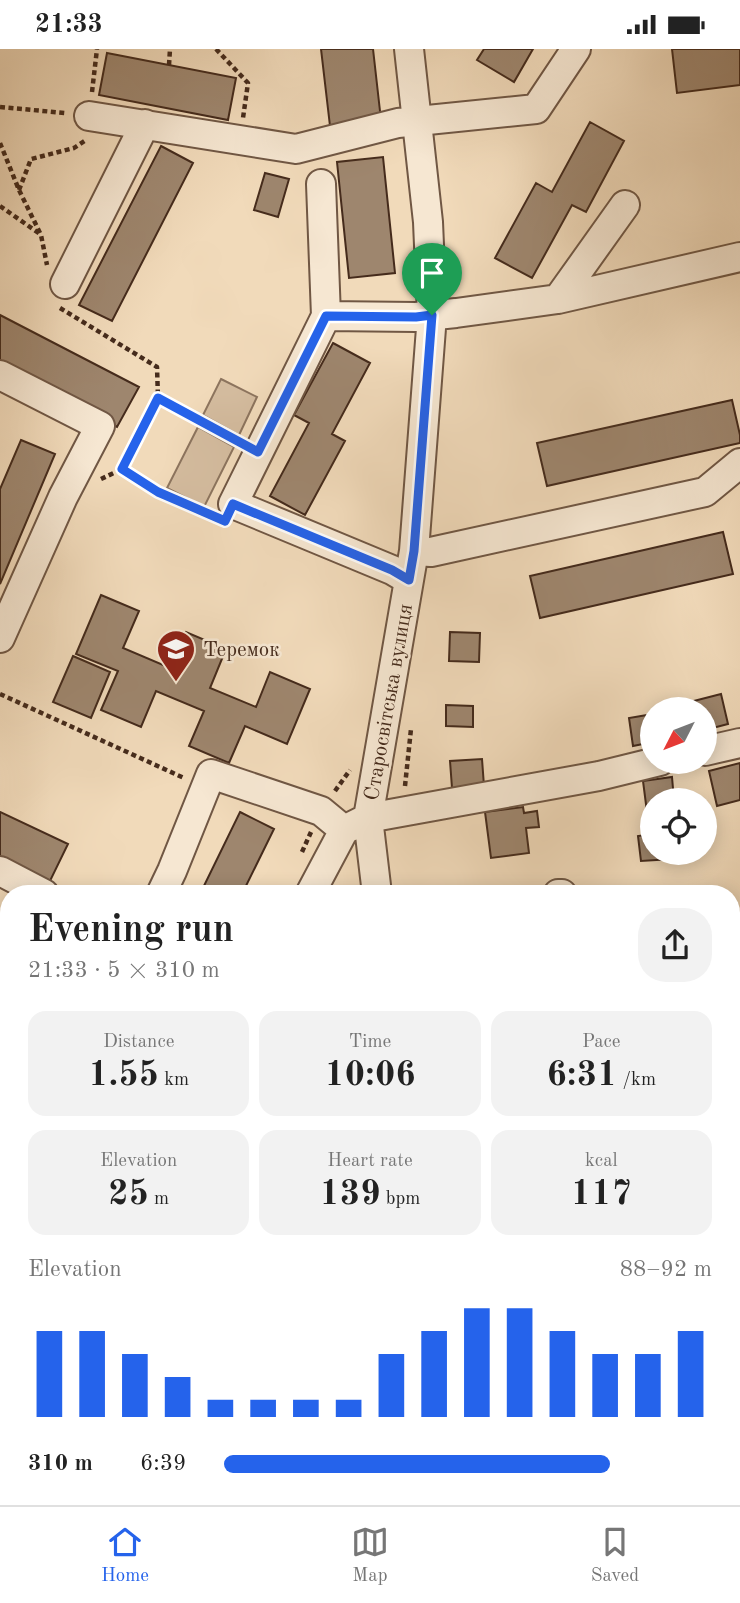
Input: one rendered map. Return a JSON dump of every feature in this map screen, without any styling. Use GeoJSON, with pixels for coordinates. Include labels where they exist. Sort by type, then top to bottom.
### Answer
{"type":"FeatureCollection","features":[{"type":"Feature","properties":{"kind":"street","name":"Старосвітська вулиця"},"geometry":{"type":"LineString","coordinates":[[374,885],[356,824],[414,551],[432,315],[428,222],[409,49]]}},
{"type":"Feature","properties":{"kind":"street"},"geometry":{"type":"LineString","coordinates":[[102,118],[296,149],[398,123],[536,110],[576,49]]}},
{"type":"Feature","properties":{"kind":"street"},"geometry":{"type":"LineString","coordinates":[[56,286],[145,124]]}},
{"type":"Feature","properties":{"kind":"street"},"geometry":{"type":"LineString","coordinates":[[321,184],[326,316],[233,504],[392,570],[409,580]]}},
{"type":"Feature","properties":{"kind":"street"},"geometry":{"type":"LineString","coordinates":[[558,299],[625,205]]}},
{"type":"Feature","properties":{"kind":"street"},"geometry":{"type":"LineString","coordinates":[[326,316],[416,317],[558,299],[740,257]]}},
{"type":"Feature","properties":{"kind":"street"},"geometry":{"type":"LineString","coordinates":[[0,375],[100,426],[62,497],[0,638]]}},
{"type":"Feature","properties":{"kind":"street"},"geometry":{"type":"LineString","coordinates":[[414,551],[431,552],[705,492],[740,463]]}},
{"type":"Feature","properties":{"kind":"street"},"geometry":{"type":"LineString","coordinates":[[718,748],[740,743]]}},
{"type":"Feature","properties":{"kind":"street"},"geometry":{"type":"LineString","coordinates":[[165,885],[211,774],[356,824],[640,766]]}},
{"type":"Feature","properties":{"kind":"street"},"geometry":{"type":"LineString","coordinates":[[316,885],[356,824]]}},
{"type":"Feature","properties":{"kind":"street"},"geometry":{"type":"LineString","coordinates":[[0,871],[27,885]]}},
{"type":"Feature","properties":{"kind":"path"},"geometry":{"type":"LineString","coordinates":[[19,190],[31,159],[74,148],[102,118],[97,49]]}},
{"type":"Feature","properties":{"kind":"path"},"geometry":{"type":"LineString","coordinates":[[169,65],[170,49]]}},
{"type":"Feature","properties":{"kind":"path"},"geometry":{"type":"LineString","coordinates":[[216,49],[248,83],[240,140]]}},
{"type":"Feature","properties":{"kind":"path"},"geometry":{"type":"LineString","coordinates":[[0,107],[102,118]]}},
{"type":"Feature","properties":{"kind":"path"},"geometry":{"type":"LineString","coordinates":[[0,143],[41,235],[56,286],[157,367],[158,398],[122,469],[98,480]]}},
{"type":"Feature","properties":{"kind":"path"},"geometry":{"type":"LineString","coordinates":[[0,206],[41,235]]}},
{"type":"Feature","properties":{"kind":"path"},"geometry":{"type":"LineString","coordinates":[[158,398],[258,452]]}},
{"type":"Feature","properties":{"kind":"path"},"geometry":{"type":"LineString","coordinates":[[122,469],[158,492],[225,521],[233,504]]}},
{"type":"Feature","properties":{"kind":"path"},"geometry":{"type":"LineString","coordinates":[[0,694],[205,788]]}},
{"type":"Feature","properties":{"kind":"path"},"geometry":{"type":"LineString","coordinates":[[299,859],[320,811],[351,769]]}},
{"type":"Feature","properties":{"kind":"shaded area"},"geometry":{"type":"Polygon","coordinates":[[[221,379],[257,397],[239,435],[203,415],[221,379]]]}},
{"type":"Feature","properties":{"kind":"shaded area"},"geometry":{"type":"Polygon","coordinates":[[[198,427],[234,447],[204,507],[167,488],[198,427]]]}},
{"type":"Feature","properties":{"kind":"building"},"geometry":{"type":"Polygon","coordinates":[[[321,49],[373,49],[381,120],[330,126],[321,49]]]}},
{"type":"Feature","properties":{"kind":"building"},"geometry":{"type":"Polygon","coordinates":[[[484,49],[533,49],[514,82],[477,60],[484,49]]]}},
{"type":"Feature","properties":{"kind":"building"},"geometry":{"type":"Polygon","coordinates":[[[672,49],[740,49],[740,85],[677,93],[672,49]]]}},
{"type":"Feature","properties":{"kind":"building"},"geometry":{"type":"Polygon","coordinates":[[[107,53],[236,78],[228,120],[99,95],[107,53]]]}},
{"type":"Feature","properties":{"kind":"building"},"geometry":{"type":"Polygon","coordinates":[[[590,122],[624,141],[586,212],[572,205],[532,278],[495,258],[536,183],[552,192],[590,122]]]}},
{"type":"Feature","properties":{"kind":"building"},"geometry":{"type":"Polygon","coordinates":[[[161,146],[193,163],[112,321],[79,305],[161,146]]]}},
{"type":"Feature","properties":{"kind":"building"},"geometry":{"type":"Polygon","coordinates":[[[383,157],[395,273],[349,278],[337,162],[383,157]]]}},
{"type":"Feature","properties":{"kind":"building"},"geometry":{"type":"Polygon","coordinates":[[[265,173],[289,179],[278,217],[254,210],[265,173]]]}},
{"type":"Feature","properties":{"kind":"building"},"geometry":{"type":"Polygon","coordinates":[[[0,315],[139,387],[117,427],[0,366],[0,315]]]}},
{"type":"Feature","properties":{"kind":"building"},"geometry":{"type":"Polygon","coordinates":[[[333,343],[370,363],[332,434],[345,441],[305,515],[270,496],[309,423],[294,415],[333,343]]]}},
{"type":"Feature","properties":{"kind":"building"},"geometry":{"type":"Polygon","coordinates":[[[732,400],[740,443],[547,486],[537,443],[732,400]]]}},
{"type":"Feature","properties":{"kind":"building"},"geometry":{"type":"Polygon","coordinates":[[[21,440],[55,454],[0,584],[0,489],[21,440]]]}},
{"type":"Feature","properties":{"kind":"building"},"geometry":{"type":"Polygon","coordinates":[[[723,532],[733,574],[540,618],[530,576],[723,532]]]}},
{"type":"Feature","properties":{"kind":"building"},"geometry":{"type":"Polygon","coordinates":[[[101,595],[139,611],[123,648],[170,668],[186,632],[226,649],[210,688],[256,707],[270,672],[310,689],[287,744],[245,726],[229,763],[189,746],[204,711],[156,691],[141,727],[101,710],[118,671],[76,654],[101,595]]]}},
{"type":"Feature","properties":{"kind":"building"},"geometry":{"type":"Polygon","coordinates":[[[450,632],[480,633],[479,662],[449,661],[450,632]]]}},
{"type":"Feature","properties":{"kind":"building"},"geometry":{"type":"Polygon","coordinates":[[[73,656],[110,672],[91,718],[53,702],[73,656]]]}},
{"type":"Feature","properties":{"kind":"building"},"geometry":{"type":"Polygon","coordinates":[[[721,694],[728,724],[718,727],[718,697],[709,697],[721,694]]]}},
{"type":"Feature","properties":{"kind":"building"},"geometry":{"type":"Polygon","coordinates":[[[446,705],[473,706],[473,727],[446,726],[446,705]]]}},
{"type":"Feature","properties":{"kind":"building"},"geometry":{"type":"Polygon","coordinates":[[[640,716],[640,745],[633,746],[629,718],[640,716]]]}},
{"type":"Feature","properties":{"kind":"building"},"geometry":{"type":"Polygon","coordinates":[[[482,759],[484,786],[452,788],[450,761],[482,759]]]}},
{"type":"Feature","properties":{"kind":"building"},"geometry":{"type":"Polygon","coordinates":[[[740,763],[740,800],[717,806],[717,788],[713,788],[710,774],[717,774],[718,769],[740,763]]]}},
{"type":"Feature","properties":{"kind":"building"},"geometry":{"type":"Polygon","coordinates":[[[672,777],[673,788],[644,788],[643,781],[672,777]]]}},
{"type":"Feature","properties":{"kind":"building"},"geometry":{"type":"Polygon","coordinates":[[[523,807],[524,813],[537,811],[539,827],[526,828],[529,853],[491,858],[485,812],[523,807]]]}},
{"type":"Feature","properties":{"kind":"building"},"geometry":{"type":"Polygon","coordinates":[[[0,812],[68,844],[49,883],[0,859],[0,812]]]}},
{"type":"Feature","properties":{"kind":"building"},"geometry":{"type":"Polygon","coordinates":[[[240,812],[274,829],[246,885],[204,885],[240,812]]]}},
{"type":"Feature","properties":{"kind":"place","name":"Теремок"},"geometry":{"type":"Point","coordinates":[176,683]}},
{"type":"Feature","properties":{"kind":"route"},"geometry":{"type":"LineString","coordinates":[[432,315],[414,551],[409,580],[392,570],[233,504],[225,521],[158,492],[122,469],[158,398],[258,452],[326,316],[432,315]]}}]}
